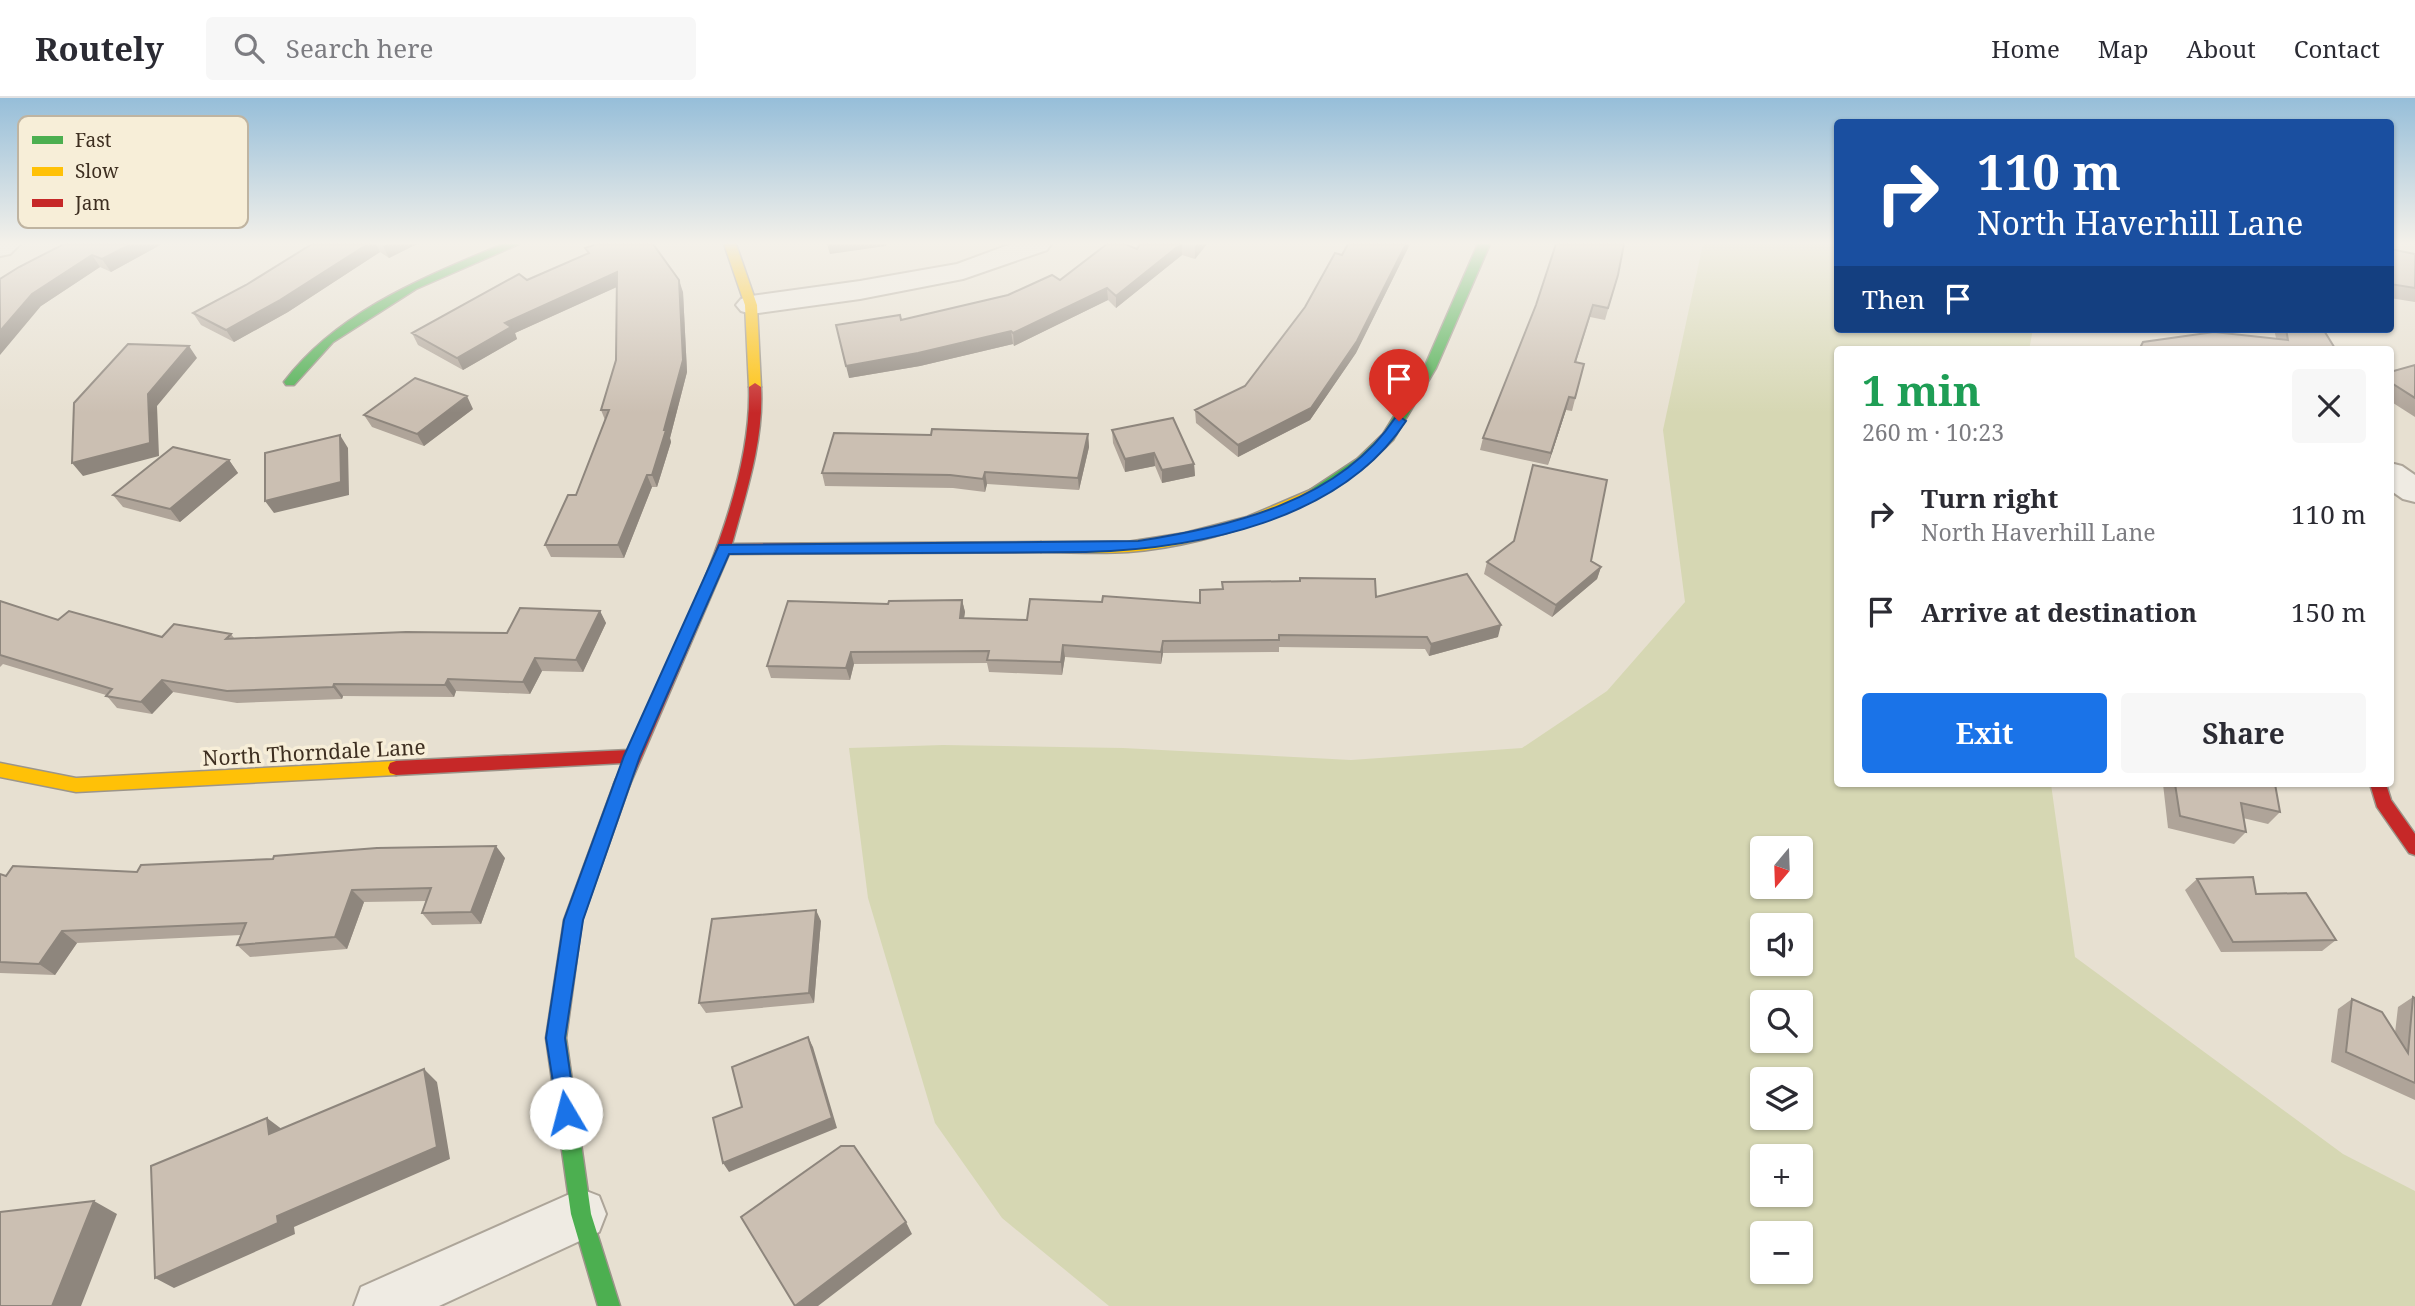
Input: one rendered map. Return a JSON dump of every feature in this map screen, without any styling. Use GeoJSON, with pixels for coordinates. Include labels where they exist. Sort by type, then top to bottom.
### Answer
{"type":"FeatureCollection","features":[{"type":"Feature","properties":{"kind":"street"},"geometry":{"type":"LineString","coordinates":[[290,383],[329,339],[389,300]]}},
{"type":"Feature","properties":{"kind":"street"},"geometry":{"type":"LineString","coordinates":[[609,1306],[581,1214],[556,1038],[573,920],[632,756],[724,549],[745,471],[756,411],[749,300]]}},
{"type":"Feature","properties":{"kind":"street"},"geometry":{"type":"LineString","coordinates":[[751,305],[785,300]]}},
{"type":"Feature","properties":{"kind":"street"},"geometry":{"type":"LineString","coordinates":[[724,549],[1138,546],[1229,529],[1283,509],[1327,487],[1362,462],[1388,437],[1430,368],[1459,300]]}},
{"type":"Feature","properties":{"kind":"street"},"geometry":{"type":"LineString","coordinates":[[2394,477],[2415,491],[2394,504]]}},
{"type":"Feature","properties":{"kind":"street","name":"North Thorndale Lane"},"geometry":{"type":"LineString","coordinates":[[0,770],[76,785],[632,756]]}},
{"type":"Feature","properties":{"kind":"street"},"geometry":{"type":"LineString","coordinates":[[2379,787],[2383,802],[2415,848]]}},
{"type":"Feature","properties":{"kind":"street"},"geometry":{"type":"LineString","coordinates":[[380,1306],[581,1214]]}},
{"type":"Feature","properties":{"kind":"green space"},"geometry":{"type":"Polygon","coordinates":[[[1691,300],[1834,300],[1834,333],[2032,333],[2030,346],[1834,346],[1834,787],[2051,787],[2075,957],[2343,1154],[2415,1191],[2415,1306],[1109,1306],[1002,1218],[935,1123],[868,898],[849,748],[943,745],[1123,748],[1351,760],[1522,748],[1607,691],[1685,602],[1663,430],[1691,300]]]}},
{"type":"Feature","properties":{"kind":"building"},"geometry":{"type":"Polygon","coordinates":[[[0,300],[26,300],[0,331],[0,300]]]}},
{"type":"Feature","properties":{"kind":"building"},"geometry":{"type":"Polygon","coordinates":[[[217,300],[279,300],[226,330],[193,313],[217,300]]]}},
{"type":"Feature","properties":{"kind":"building"},"geometry":{"type":"Polygon","coordinates":[[[471,300],[555,300],[505,323],[511,327],[457,358],[412,333],[471,300]]]}},
{"type":"Feature","properties":{"kind":"building"},"geometry":{"type":"Polygon","coordinates":[[[617,300],[680,300],[683,360],[666,430],[652,475],[647,475],[618,545],[545,545],[568,495],[576,495],[609,410],[601,410],[616,360],[617,300]]]}},
{"type":"Feature","properties":{"kind":"building"},"geometry":{"type":"Polygon","coordinates":[[[985,300],[1081,300],[1013,333],[1011,331],[918,353],[846,366],[836,325],[900,315],[901,320],[985,300]]]}},
{"type":"Feature","properties":{"kind":"building"},"geometry":{"type":"Polygon","coordinates":[[[1309,300],[1378,300],[1357,341],[1311,408],[1238,445],[1195,410],[1245,386],[1309,300]]]}},
{"type":"Feature","properties":{"kind":"building"},"geometry":{"type":"Polygon","coordinates":[[[1538,300],[1610,300],[1608,308],[1593,305],[1575,362],[1584,364],[1575,398],[1569,397],[1551,453],[1483,438],[1538,300]]]}},
{"type":"Feature","properties":{"kind":"building"},"geometry":{"type":"Polygon","coordinates":[[[2207,333],[2288,340],[2287,333],[2325,333],[2334,346],[2141,346],[2143,342],[2207,333]]]}},
{"type":"Feature","properties":{"kind":"building"},"geometry":{"type":"Polygon","coordinates":[[[128,344],[189,346],[148,394],[150,443],[72,463],[74,403],[128,344]]]}},
{"type":"Feature","properties":{"kind":"building"},"geometry":{"type":"Polygon","coordinates":[[[2415,365],[2415,398],[2394,385],[2394,371],[2415,365]]]}},
{"type":"Feature","properties":{"kind":"building"},"geometry":{"type":"Polygon","coordinates":[[[415,378],[467,396],[417,434],[364,415],[415,378]]]}},
{"type":"Feature","properties":{"kind":"building"},"geometry":{"type":"Polygon","coordinates":[[[1173,418],[1194,464],[1162,470],[1154,453],[1125,459],[1112,430],[1173,418]]]}},
{"type":"Feature","properties":{"kind":"building"},"geometry":{"type":"Polygon","coordinates":[[[932,429],[1088,434],[1078,478],[985,472],[983,479],[950,475],[822,473],[834,433],[931,435],[932,429]]]}},
{"type":"Feature","properties":{"kind":"building"},"geometry":{"type":"Polygon","coordinates":[[[340,435],[341,482],[265,501],[265,453],[340,435]]]}},
{"type":"Feature","properties":{"kind":"building"},"geometry":{"type":"Polygon","coordinates":[[[173,447],[229,460],[170,509],[113,495],[173,447]]]}},
{"type":"Feature","properties":{"kind":"building"},"geometry":{"type":"Polygon","coordinates":[[[1533,465],[1607,480],[1591,561],[1601,567],[1556,605],[1487,562],[1514,541],[1533,465]]]}},
{"type":"Feature","properties":{"kind":"building"},"geometry":{"type":"Polygon","coordinates":[[[1467,574],[1501,625],[1431,644],[1427,637],[1279,635],[1279,640],[1163,641],[1161,652],[1063,645],[1061,662],[987,660],[989,651],[851,652],[846,668],[767,666],[788,601],[888,604],[889,601],[962,600],[960,618],[1027,620],[1030,599],[1102,602],[1103,596],[1200,603],[1200,590],[1223,589],[1222,582],[1300,581],[1300,578],[1375,579],[1376,597],[1467,574]]]}},
{"type":"Feature","properties":{"kind":"building"},"geometry":{"type":"Polygon","coordinates":[[[0,601],[58,620],[69,611],[162,637],[174,624],[231,634],[226,639],[406,632],[507,633],[520,608],[600,611],[576,660],[535,658],[523,682],[448,679],[445,685],[334,684],[333,687],[227,691],[162,680],[141,702],[106,696],[112,689],[0,655],[0,601]]]}},
{"type":"Feature","properties":{"kind":"building"},"geometry":{"type":"Polygon","coordinates":[[[2175,787],[2276,787],[2280,812],[2241,803],[2246,832],[2180,816],[2175,787]]]}},
{"type":"Feature","properties":{"kind":"building"},"geometry":{"type":"Polygon","coordinates":[[[496,846],[471,912],[422,913],[431,888],[352,890],[335,937],[237,945],[246,923],[62,931],[39,964],[0,962],[0,874],[6,876],[13,866],[137,872],[141,865],[273,859],[274,856],[377,848],[496,846]]]}},
{"type":"Feature","properties":{"kind":"building"},"geometry":{"type":"Polygon","coordinates":[[[2253,877],[2256,894],[2306,893],[2336,940],[2233,942],[2197,879],[2253,877]]]}},
{"type":"Feature","properties":{"kind":"building"},"geometry":{"type":"Polygon","coordinates":[[[816,910],[809,993],[699,1003],[712,919],[816,910]]]}},
{"type":"Feature","properties":{"kind":"building"},"geometry":{"type":"Polygon","coordinates":[[[2413,997],[2415,1083],[2346,1052],[2352,999],[2382,1012],[2408,1053],[2413,997]]]}},
{"type":"Feature","properties":{"kind":"building"},"geometry":{"type":"Polygon","coordinates":[[[808,1037],[832,1118],[723,1163],[713,1118],[742,1107],[732,1067],[808,1037]]]}},
{"type":"Feature","properties":{"kind":"building"},"geometry":{"type":"Polygon","coordinates":[[[424,1069],[437,1147],[277,1216],[278,1223],[155,1278],[151,1166],[267,1118],[269,1134],[424,1069]]]}},
{"type":"Feature","properties":{"kind":"building"},"geometry":{"type":"Polygon","coordinates":[[[841,1146],[854,1146],[906,1222],[795,1306],[741,1217],[841,1146]]]}},
{"type":"Feature","properties":{"kind":"building"},"geometry":{"type":"Polygon","coordinates":[[[94,1201],[52,1306],[0,1306],[0,1212],[94,1201]]]}},
{"type":"Feature","properties":{"kind":"traffic: fast"},"geometry":{"type":"LineString","coordinates":[[290,382],[329,339],[391,300]]}},
{"type":"Feature","properties":{"kind":"traffic: fast"},"geometry":{"type":"LineString","coordinates":[[1315,493],[1362,462],[1388,437],[1430,368],[1459,300]]}},
{"type":"Feature","properties":{"kind":"traffic: fast"},"geometry":{"type":"LineString","coordinates":[[609,1306],[581,1214],[556,1038],[573,920],[622,784]]}},
{"type":"Feature","properties":{"kind":"traffic: slow"},"geometry":{"type":"LineString","coordinates":[[749,300],[755,387]]}},
{"type":"Feature","properties":{"kind":"traffic: slow"},"geometry":{"type":"LineString","coordinates":[[1041,547],[1102,548],[1162,543],[1230,527],[1315,493]]}},
{"type":"Feature","properties":{"kind":"traffic: slow"},"geometry":{"type":"LineString","coordinates":[[0,770],[76,785],[396,768]]}},
{"type":"Feature","properties":{"kind":"traffic: jam"},"geometry":{"type":"LineString","coordinates":[[622,784],[724,549],[745,471],[756,411],[755,387]]}},
{"type":"Feature","properties":{"kind":"traffic: jam"},"geometry":{"type":"LineString","coordinates":[[724,549],[1041,547]]}},
{"type":"Feature","properties":{"kind":"traffic: jam"},"geometry":{"type":"LineString","coordinates":[[396,768],[632,756]]}},
{"type":"Feature","properties":{"kind":"traffic: jam"},"geometry":{"type":"LineString","coordinates":[[2379,787],[2383,802],[2415,848]]}},
{"type":"Feature","properties":{"kind":"route"},"geometry":{"type":"LineString","coordinates":[[566,1113],[556,1038],[573,920],[632,756],[724,549],[1138,546],[1189,538],[1229,529],[1283,509],[1327,487],[1362,462],[1388,437],[1399,421]]}}]}
